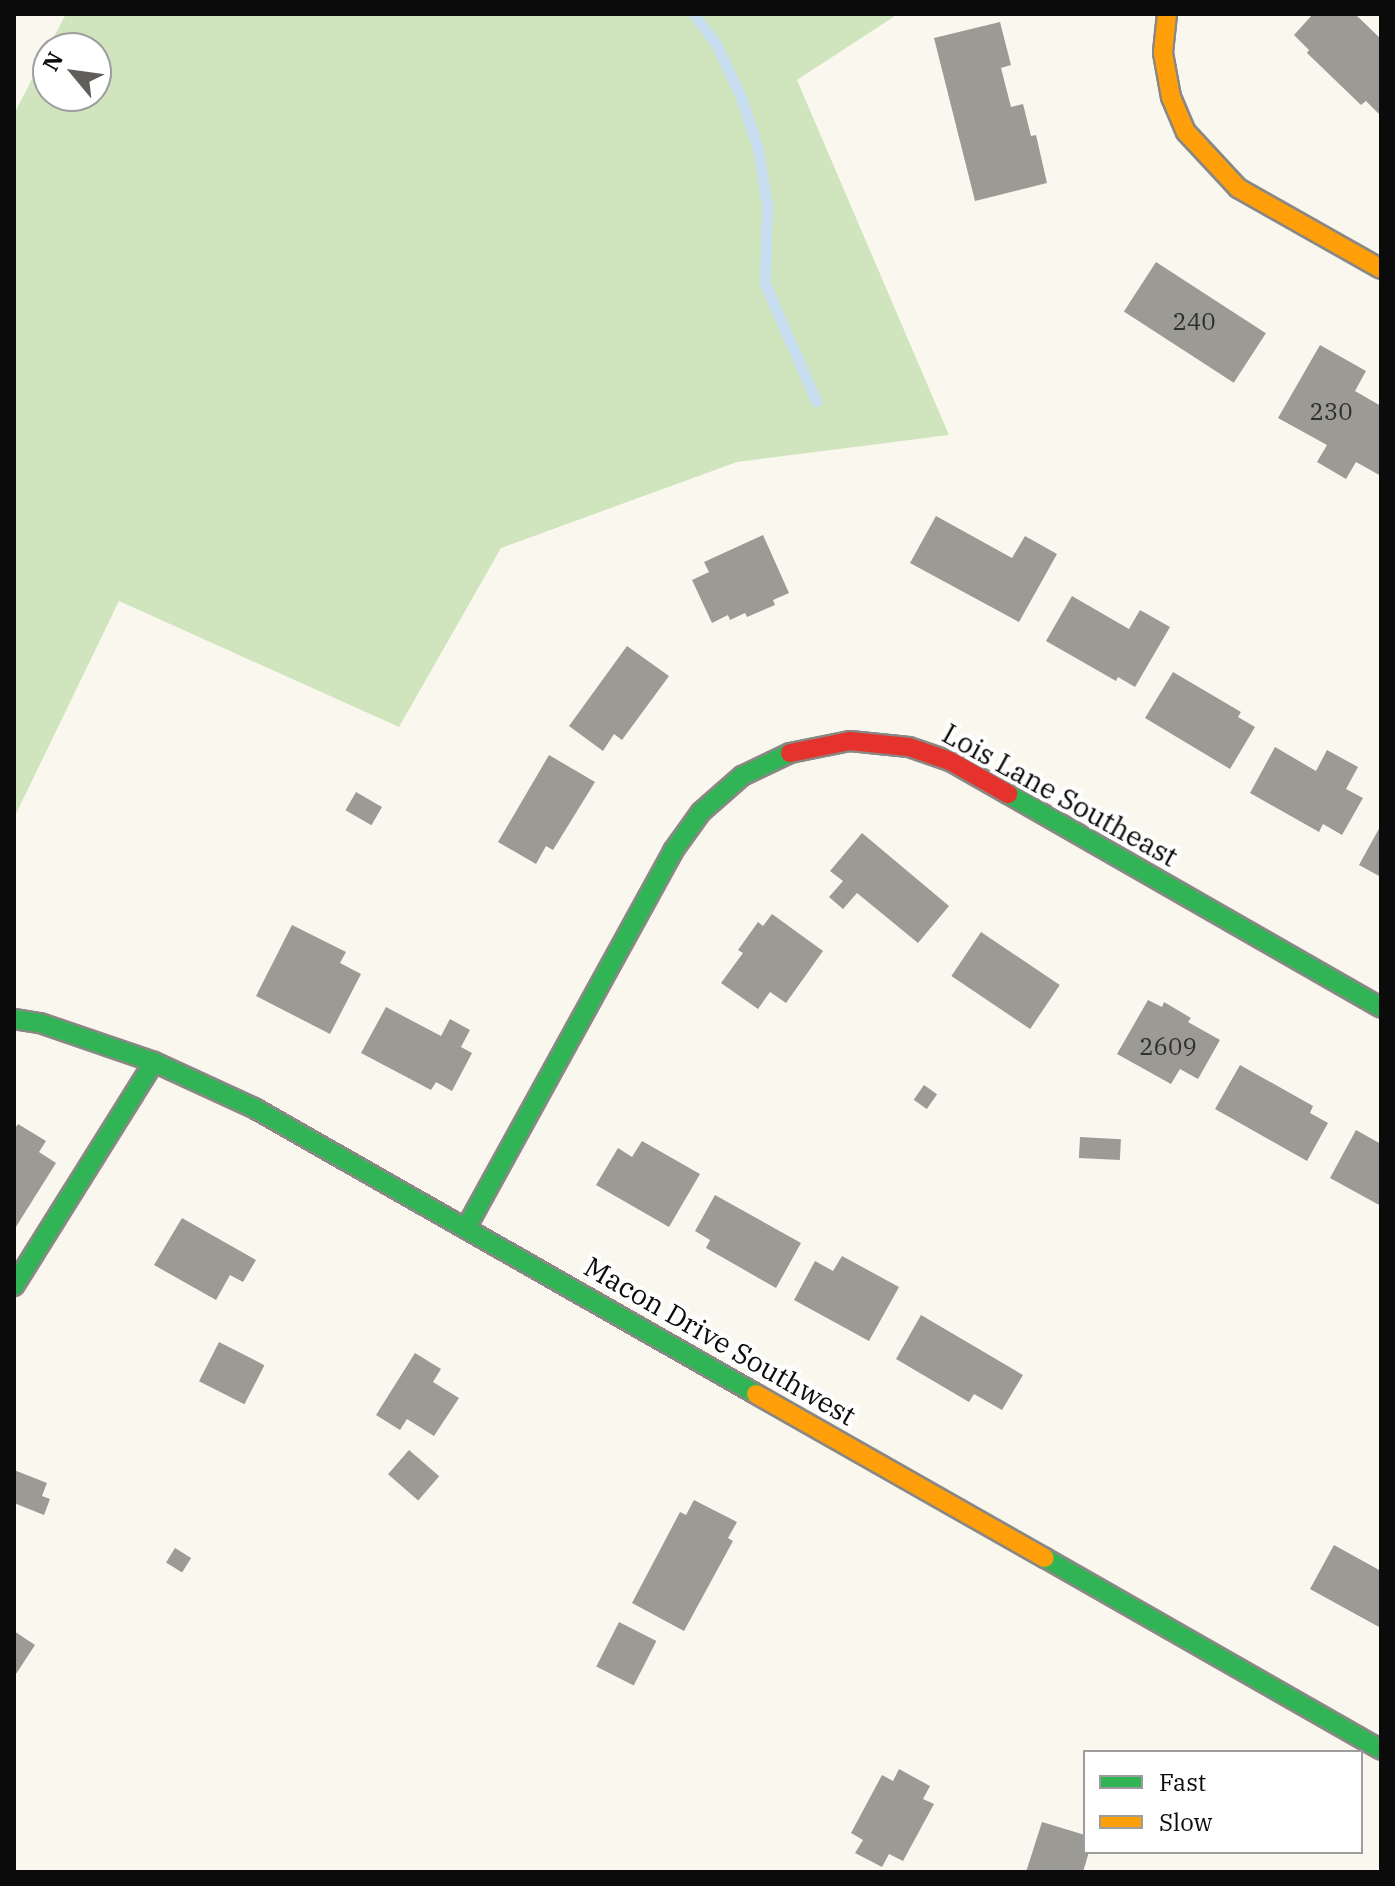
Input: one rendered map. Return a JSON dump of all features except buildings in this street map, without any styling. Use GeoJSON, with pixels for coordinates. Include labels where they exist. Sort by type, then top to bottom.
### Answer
{"type":"FeatureCollection","features":[{"type":"Feature","properties":{"kind":"street"},"geometry":{"type":"LineString","coordinates":[[1167,14],[1163,53],[1171,97],[1186,132],[1238,188],[1381,269]]}},
{"type":"Feature","properties":{"kind":"street","name":"Lois Lane Southeast"},"geometry":{"type":"LineString","coordinates":[[466,1228],[673,851],[701,812],[742,776],[792,752],[850,741],[909,747],[950,761],[1381,1008]]}},
{"type":"Feature","properties":{"kind":"street","name":"Macon Drive Southwest"},"geometry":{"type":"LineString","coordinates":[[14,1019],[40,1023],[154,1062],[254,1108],[1381,1750]]}},
{"type":"Feature","properties":{"kind":"street"},"geometry":{"type":"LineString","coordinates":[[14,1286],[154,1062]]}},
{"type":"Feature","properties":{"kind":"green space"},"geometry":{"type":"Polygon","coordinates":[[[66,14],[898,14],[797,80],[949,435],[737,462],[501,548],[399,727],[119,601],[14,818],[14,114],[32,79],[32,112],[112,112],[112,32],[56,32],[66,14]]]}},
{"type":"Feature","properties":{"kind":"waterway"},"geometry":{"type":"LineString","coordinates":[[694,14],[717,46],[741,97],[758,149],[767,205],[765,284],[816,401]]}},
{"type":"Feature","properties":{"kind":"traffic: fast"},"geometry":{"type":"LineString","coordinates":[[466,1228],[673,851],[701,812],[742,776],[790,753]]}},
{"type":"Feature","properties":{"kind":"traffic: fast"},"geometry":{"type":"LineString","coordinates":[[1008,794],[1381,1008]]}},
{"type":"Feature","properties":{"kind":"traffic: fast"},"geometry":{"type":"LineString","coordinates":[[14,1019],[40,1023],[154,1062],[254,1108],[756,1394]]}},
{"type":"Feature","properties":{"kind":"traffic: fast"},"geometry":{"type":"LineString","coordinates":[[14,1286],[154,1062]]}},
{"type":"Feature","properties":{"kind":"traffic: fast"},"geometry":{"type":"LineString","coordinates":[[1045,1558],[1381,1750]]}},
{"type":"Feature","properties":{"kind":"traffic: slow"},"geometry":{"type":"LineString","coordinates":[[1167,14],[1163,53],[1171,97],[1186,132],[1238,188],[1381,269]]}},
{"type":"Feature","properties":{"kind":"traffic: slow"},"geometry":{"type":"LineString","coordinates":[[756,1394],[1045,1558]]}},
{"type":"Feature","properties":{"kind":"traffic: jam"},"geometry":{"type":"LineString","coordinates":[[790,753],[850,741],[909,747],[950,761],[1008,794]]}}]}
